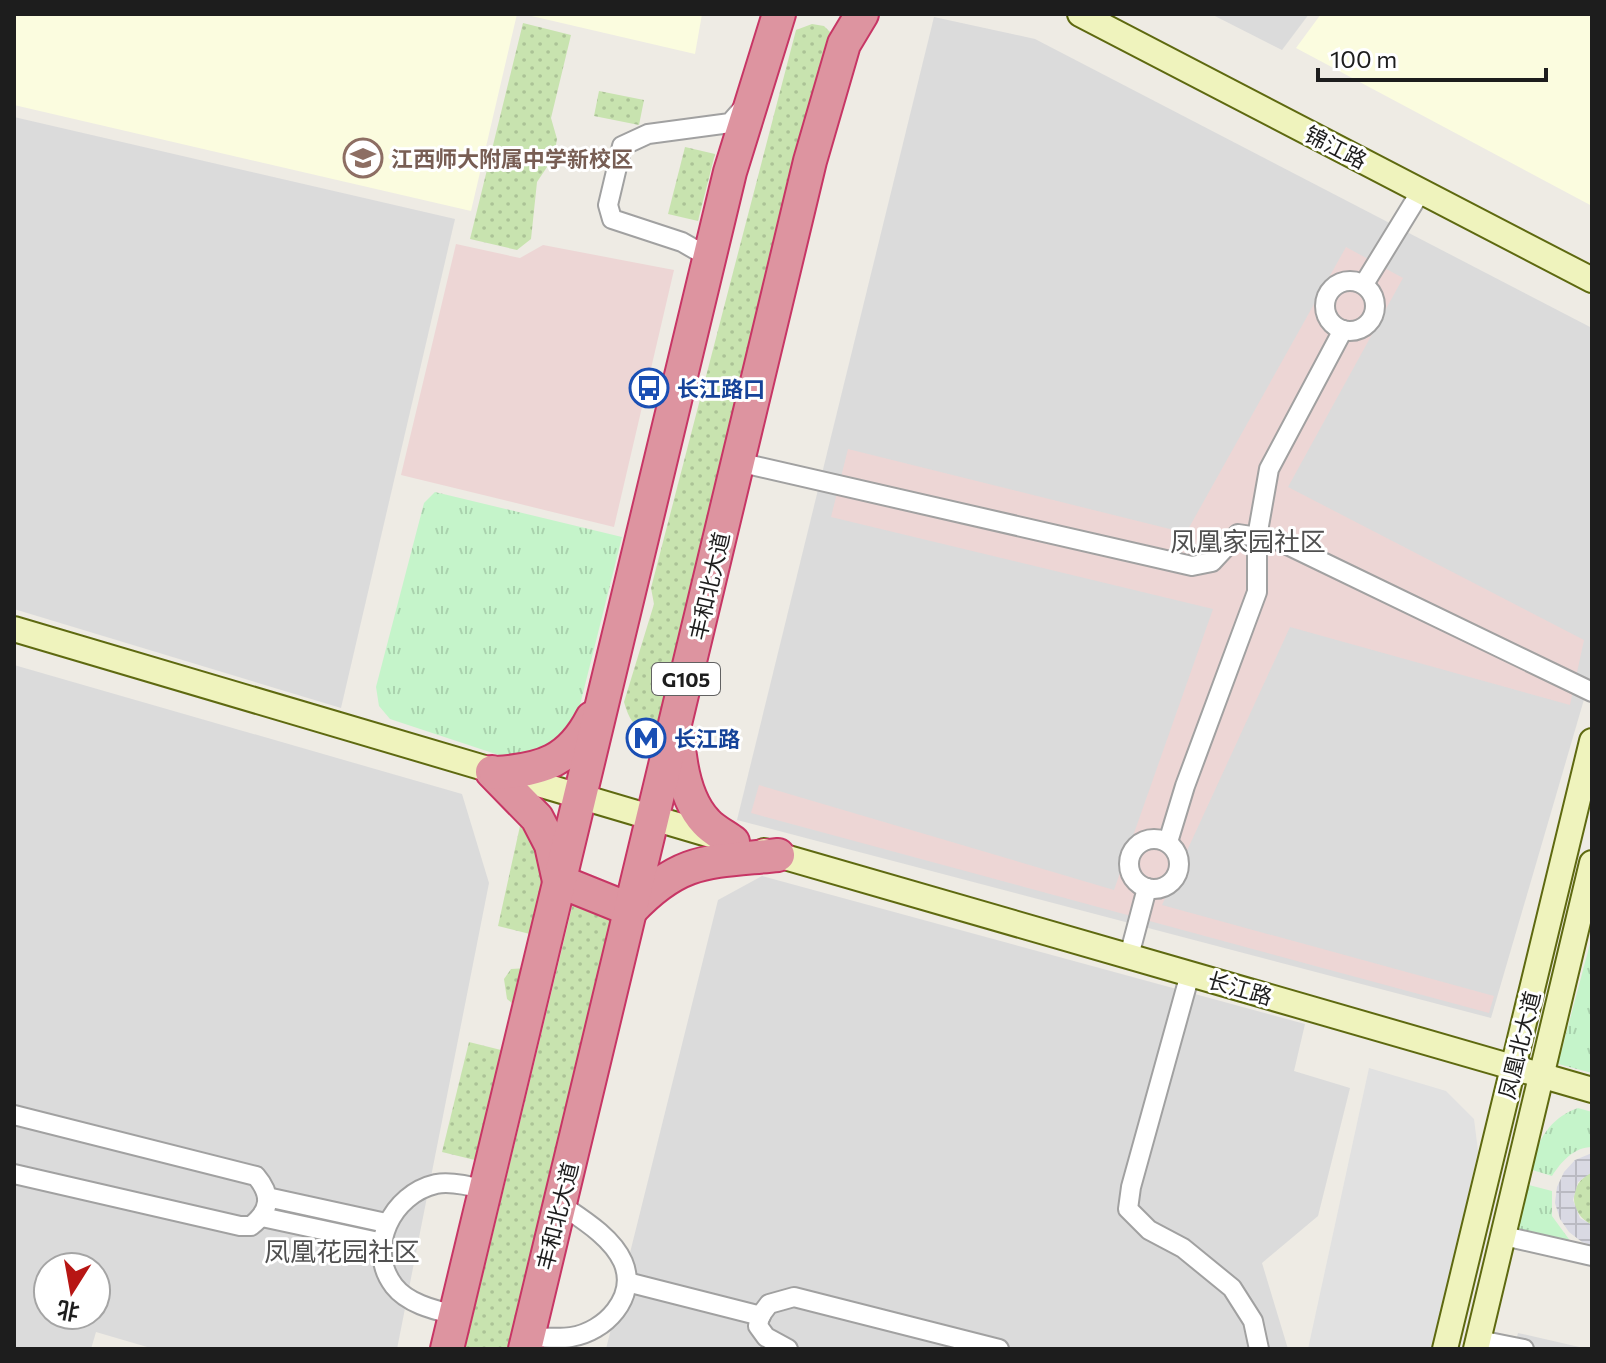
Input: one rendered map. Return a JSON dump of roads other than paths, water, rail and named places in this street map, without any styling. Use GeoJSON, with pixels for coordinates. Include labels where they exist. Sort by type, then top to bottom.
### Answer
{"type":"FeatureCollection","features":[{"type":"Feature","properties":{"kind":"highway"},"geometry":{"type":"LineString","coordinates":[[588,800],[604,693],[730,172],[779,14]]}},
{"type":"Feature","properties":{"kind":"highway","name":"丰和北大道"},"geometry":{"type":"LineString","coordinates":[[526,1343],[810,161],[844,44],[862,14]]}},
{"type":"Feature","properties":{"kind":"highway"},"geometry":{"type":"LineString","coordinates":[[447,1349],[559,881],[588,800],[642,611],[630,588]]}},
{"type":"Feature","properties":{"kind":"highway"},"geometry":{"type":"LineString","coordinates":[[494,773],[544,766],[564,755],[584,733],[604,693]]}},
{"type":"Feature","properties":{"kind":"highway"},"geometry":{"type":"LineString","coordinates":[[676,721],[681,770],[695,803],[706,822],[733,842]]}},
{"type":"Feature","properties":{"kind":"highway"},"geometry":{"type":"LineString","coordinates":[[494,773],[537,818],[551,845],[559,881]]}},
{"type":"Feature","properties":{"kind":"highway"},"geometry":{"type":"LineString","coordinates":[[559,881],[631,910],[653,887],[675,872],[704,862],[778,855]]}},
{"type":"Feature","properties":{"kind":"main road","name":"锦江路"},"geometry":{"type":"LineString","coordinates":[[1080,14],[1592,280]]}},
{"type":"Feature","properties":{"kind":"main road","name":"长江路"},"geometry":{"type":"LineString","coordinates":[[14,629],[494,773],[1592,1090]]}},
{"type":"Feature","properties":{"kind":"main road","name":"凤凰北大道"},"geometry":{"type":"LineString","coordinates":[[1445,1349],[1592,741]]}},
{"type":"Feature","properties":{"kind":"main road","name":"凤凰北大道"},"geometry":{"type":"LineString","coordinates":[[1478,1344],[1592,863]]}},
{"type":"Feature","properties":{"kind":"street"},"geometry":{"type":"LineString","coordinates":[[710,258],[682,242],[612,219],[608,205],[622,146],[648,134],[730,123],[754,96]]}},
{"type":"Feature","properties":{"kind":"street"},"geometry":{"type":"LineString","coordinates":[[1364,284],[1421,191]]}},
{"type":"Feature","properties":{"kind":"street"},"geometry":{"type":"LineString","coordinates":[[1356,281],[1364,284],[1374,297],[1371,320],[1359,330],[1335,327],[1325,312],[1326,295],[1338,283],[1356,281]]}},
{"type":"Feature","properties":{"kind":"street"},"geometry":{"type":"LineString","coordinates":[[1168,842],[1185,786],[1257,592],[1257,537],[1269,469],[1343,330]]}},
{"type":"Feature","properties":{"kind":"street"},"geometry":{"type":"LineString","coordinates":[[738,462],[1192,566],[1212,562],[1238,534],[1277,540],[1592,692]]}},
{"type":"Feature","properties":{"kind":"street"},"geometry":{"type":"LineString","coordinates":[[1160,839],[1168,842],[1178,855],[1178,871],[1170,884],[1147,888],[1133,878],[1128,862],[1130,853],[1142,841],[1160,839]]}},
{"type":"Feature","properties":{"kind":"street"},"geometry":{"type":"LineString","coordinates":[[1129,956],[1147,888]]}},
{"type":"Feature","properties":{"kind":"street"},"geometry":{"type":"LineString","coordinates":[[1190,974],[1131,1187],[1128,1209],[1149,1230],[1183,1248],[1232,1288],[1253,1321],[1259,1349]]}},
{"type":"Feature","properties":{"kind":"street"},"geometry":{"type":"LineString","coordinates":[[14,1115],[244,1171],[256,1176],[265,1187],[267,1197],[262,1217],[251,1226],[240,1226],[14,1174]]}},
{"type":"Feature","properties":{"kind":"street"},"geometry":{"type":"LineString","coordinates":[[455,1315],[418,1304],[393,1285],[384,1260],[386,1223],[397,1207],[436,1184],[465,1185],[485,1190]]}},
{"type":"Feature","properties":{"kind":"street"},"geometry":{"type":"LineString","coordinates":[[267,1197],[386,1223]]}},
{"type":"Feature","properties":{"kind":"street"},"geometry":{"type":"LineString","coordinates":[[526,1343],[570,1338],[593,1331],[610,1318],[626,1288],[623,1263],[613,1246],[560,1204]]}},
{"type":"Feature","properties":{"kind":"street"},"geometry":{"type":"LineString","coordinates":[[262,1217],[383,1243]]}},
{"type":"Feature","properties":{"kind":"street"},"geometry":{"type":"LineString","coordinates":[[1504,1236],[1592,1256]]}},
{"type":"Feature","properties":{"kind":"street"},"geometry":{"type":"LineString","coordinates":[[626,1288],[760,1321]]}},
{"type":"Feature","properties":{"kind":"street"},"geometry":{"type":"LineString","coordinates":[[788,1349],[766,1337],[760,1321],[769,1304],[794,1297],[999,1349]]}},
{"type":"Feature","properties":{"kind":"street"},"geometry":{"type":"LineString","coordinates":[[1478,1344],[1524,1349]]}},
{"type":"Feature","properties":{"kind":"place","name":"江西师大附属中学新校区"},"geometry":{"type":"Point","coordinates":[363,158]}},
{"type":"Feature","properties":{"kind":"place","name":"长江路口"},"geometry":{"type":"Point","coordinates":[649,388]}},
{"type":"Feature","properties":{"kind":"place","name":"长江路"},"geometry":{"type":"Point","coordinates":[646,738]}},
{"type":"Feature","properties":{"kind":"district","name":"凤凰家园社区"},"geometry":{"type":"Point","coordinates":[1248,540]}},
{"type":"Feature","properties":{"kind":"district","name":"凤凰花园社区"},"geometry":{"type":"Point","coordinates":[342,1250]}}]}
